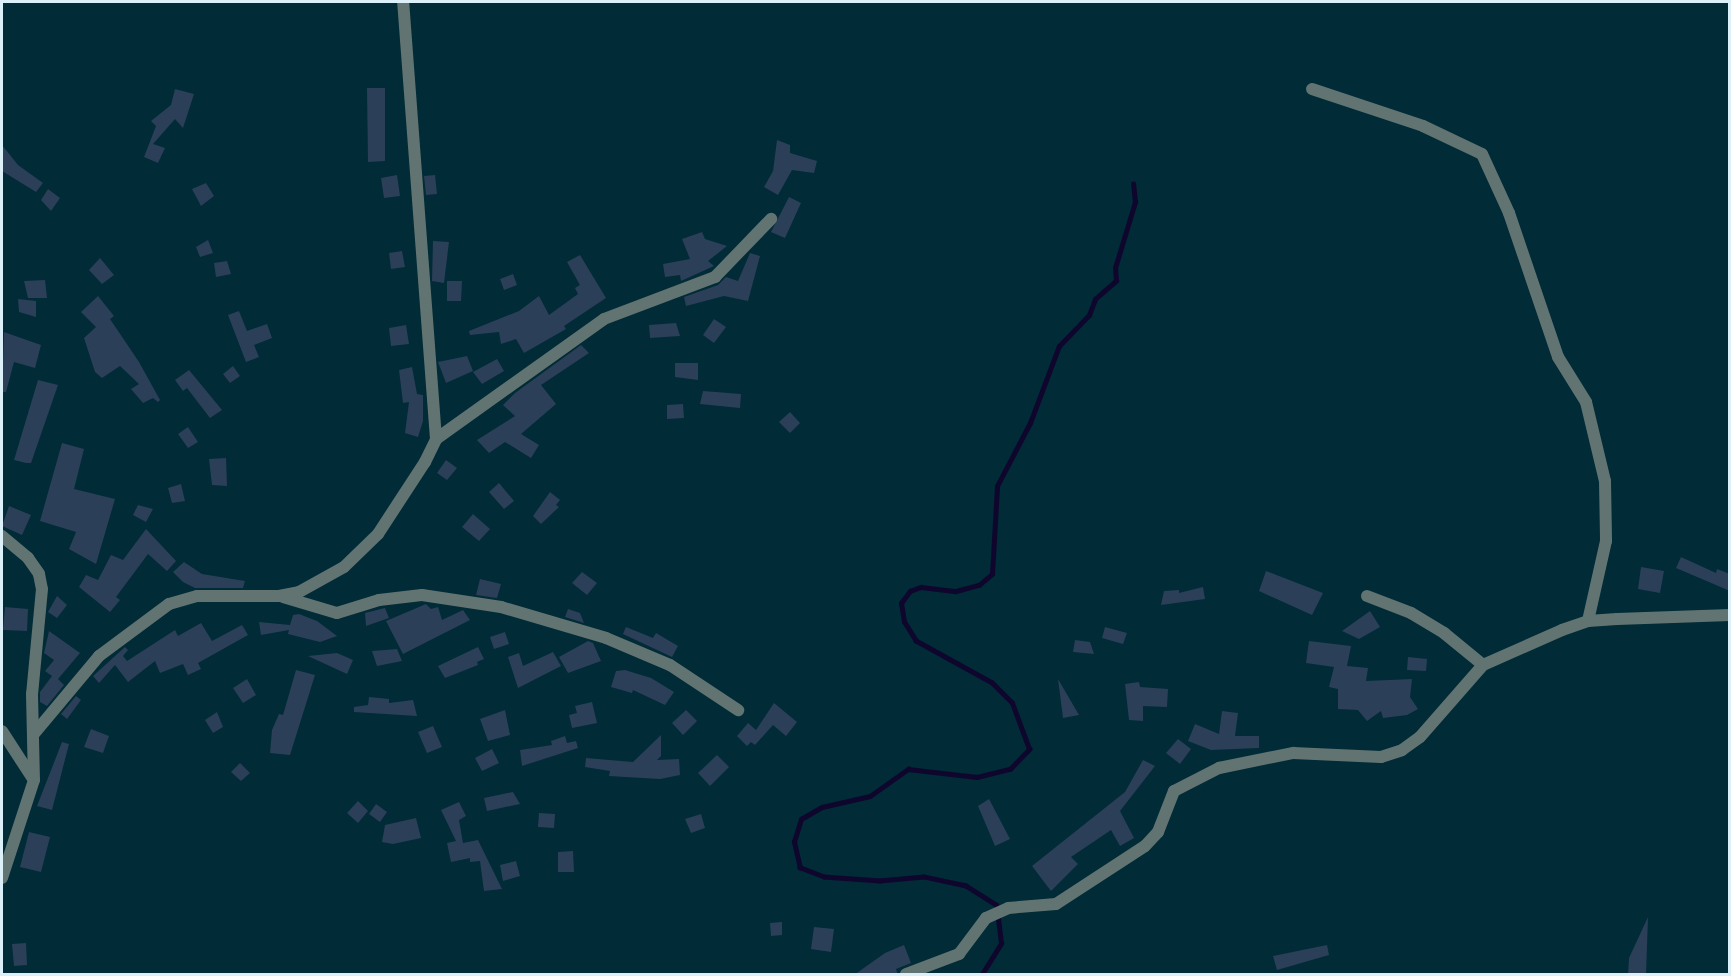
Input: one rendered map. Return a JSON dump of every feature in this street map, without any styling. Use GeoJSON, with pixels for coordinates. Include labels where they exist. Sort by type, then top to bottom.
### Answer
{"type":"FeatureCollection","features":[{"type":"Feature","properties":{"kind":"street"},"geometry":{"type":"LineString","coordinates":[[403,2],[436,439]]}},
{"type":"Feature","properties":{"kind":"street"},"geometry":{"type":"LineString","coordinates":[[1312,89],[1423,126],[1482,154],[1509,213],[1558,357],[1586,402],[1605,481],[1606,541],[1588,621]]}},
{"type":"Feature","properties":{"kind":"street"},"geometry":{"type":"LineString","coordinates":[[279,596],[324,580],[363,550],[412,486],[436,439],[603,319],[715,277],[771,219]]}},
{"type":"Feature","properties":{"kind":"street"},"geometry":{"type":"LineString","coordinates":[[2,536],[28,558],[39,574],[42,589],[33,735],[34,780],[2,878]]}},
{"type":"Feature","properties":{"kind":"street"},"geometry":{"type":"LineString","coordinates":[[33,735],[99,656],[169,603],[197,596],[279,596],[337,613],[379,600],[422,595],[501,607],[606,638],[670,665],[738,711]]}},
{"type":"Feature","properties":{"kind":"street"},"geometry":{"type":"LineString","coordinates":[[1367,597],[1411,613],[1444,633],[1483,665]]}},
{"type":"Feature","properties":{"kind":"street"},"geometry":{"type":"LineString","coordinates":[[906,975],[958,954],[986,918],[1008,908],[1056,904],[1145,846],[1158,832],[1174,791],[1219,768],[1293,753],[1381,757],[1402,750],[1420,737],[1483,665],[1588,621],[1730,615]]}},
{"type":"Feature","properties":{"kind":"street"},"geometry":{"type":"LineString","coordinates":[[2,731],[34,780]]}},
{"type":"Feature","properties":{"kind":"building"},"geometry":{"type":"Polygon","coordinates":[[[367,88],[385,88],[385,161],[368,162],[367,88]]]}},
{"type":"Feature","properties":{"kind":"building"},"geometry":{"type":"Polygon","coordinates":[[[175,89],[194,94],[183,128],[175,119],[153,144],[165,148],[158,163],[144,157],[156,126],[151,121],[171,105],[175,89]]]}},
{"type":"Feature","properties":{"kind":"building"},"geometry":{"type":"Polygon","coordinates":[[[777,140],[790,145],[790,153],[817,161],[814,173],[792,170],[778,195],[764,187],[773,171],[777,140]]]}},
{"type":"Feature","properties":{"kind":"building"},"geometry":{"type":"Polygon","coordinates":[[[2,145],[18,165],[43,183],[36,192],[2,171],[2,145]]]}},
{"type":"Feature","properties":{"kind":"building"},"geometry":{"type":"Polygon","coordinates":[[[397,175],[400,196],[384,198],[381,178],[397,175]]]}},
{"type":"Feature","properties":{"kind":"building"},"geometry":{"type":"Polygon","coordinates":[[[435,175],[437,194],[426,195],[424,176],[435,175]]]}},
{"type":"Feature","properties":{"kind":"building"},"geometry":{"type":"Polygon","coordinates":[[[206,183],[214,196],[201,206],[192,189],[206,183]]]}},
{"type":"Feature","properties":{"kind":"building"},"geometry":{"type":"Polygon","coordinates":[[[48,189],[60,198],[51,211],[41,200],[48,189]]]}},
{"type":"Feature","properties":{"kind":"building"},"geometry":{"type":"Polygon","coordinates":[[[789,197],[801,203],[785,238],[771,232],[789,197]]]}},
{"type":"Feature","properties":{"kind":"building"},"geometry":{"type":"Polygon","coordinates":[[[702,232],[705,239],[727,246],[708,261],[714,266],[681,281],[680,275],[665,277],[663,264],[690,259],[682,239],[702,232]]]}},
{"type":"Feature","properties":{"kind":"building"},"geometry":{"type":"Polygon","coordinates":[[[208,240],[213,253],[200,257],[196,247],[208,240]]]}},
{"type":"Feature","properties":{"kind":"building"},"geometry":{"type":"Polygon","coordinates":[[[433,241],[449,242],[444,283],[432,281],[433,241]]]}},
{"type":"Feature","properties":{"kind":"building"},"geometry":{"type":"Polygon","coordinates":[[[402,251],[405,267],[391,269],[389,253],[402,251]]]}},
{"type":"Feature","properties":{"kind":"building"},"geometry":{"type":"Polygon","coordinates":[[[750,253],[760,256],[748,301],[724,296],[686,306],[684,297],[718,285],[726,277],[738,281],[750,253]]]}},
{"type":"Feature","properties":{"kind":"building"},"geometry":{"type":"Polygon","coordinates":[[[580,255],[606,298],[564,326],[566,329],[524,353],[516,339],[501,344],[499,332],[470,335],[469,331],[519,311],[539,296],[549,315],[578,294],[575,288],[580,285],[567,262],[580,255]]]}},
{"type":"Feature","properties":{"kind":"building"},"geometry":{"type":"Polygon","coordinates":[[[100,258],[114,275],[102,284],[89,270],[100,258]]]}},
{"type":"Feature","properties":{"kind":"building"},"geometry":{"type":"Polygon","coordinates":[[[227,261],[231,274],[216,277],[214,263],[227,261]]]}},
{"type":"Feature","properties":{"kind":"building"},"geometry":{"type":"Polygon","coordinates":[[[513,274],[517,285],[504,290],[500,279],[513,274]]]}},
{"type":"Feature","properties":{"kind":"building"},"geometry":{"type":"Polygon","coordinates":[[[45,280],[47,298],[28,298],[24,281],[45,280]]]}},
{"type":"Feature","properties":{"kind":"building"},"geometry":{"type":"Polygon","coordinates":[[[447,281],[462,281],[461,301],[447,301],[447,281]]]}},
{"type":"Feature","properties":{"kind":"building"},"geometry":{"type":"Polygon","coordinates":[[[98,296],[114,316],[110,319],[139,362],[160,400],[158,402],[153,398],[143,403],[131,389],[139,384],[120,366],[102,378],[95,372],[84,338],[96,327],[81,312],[98,296]]]}},
{"type":"Feature","properties":{"kind":"building"},"geometry":{"type":"Polygon","coordinates":[[[18,299],[36,301],[36,317],[19,312],[18,299]]]}},
{"type":"Feature","properties":{"kind":"building"},"geometry":{"type":"Polygon","coordinates":[[[239,311],[247,331],[267,324],[272,338],[254,345],[259,357],[246,362],[228,315],[239,311]]]}},
{"type":"Feature","properties":{"kind":"building"},"geometry":{"type":"Polygon","coordinates":[[[714,319],[726,327],[714,343],[703,335],[714,319]]]}},
{"type":"Feature","properties":{"kind":"building"},"geometry":{"type":"Polygon","coordinates":[[[676,323],[680,336],[650,338],[649,325],[676,323]]]}},
{"type":"Feature","properties":{"kind":"building"},"geometry":{"type":"Polygon","coordinates":[[[406,325],[409,344],[391,346],[389,328],[406,325]]]}},
{"type":"Feature","properties":{"kind":"building"},"geometry":{"type":"Polygon","coordinates":[[[4,332],[41,345],[35,368],[14,362],[6,392],[2,392],[4,332]]]}},
{"type":"Feature","properties":{"kind":"building"},"geometry":{"type":"Polygon","coordinates":[[[581,345],[589,353],[541,385],[556,404],[521,434],[539,445],[531,458],[505,442],[489,453],[477,440],[515,416],[503,405],[515,393],[581,345]]]}},
{"type":"Feature","properties":{"kind":"building"},"geometry":{"type":"Polygon","coordinates":[[[467,356],[473,371],[446,383],[438,362],[467,356]]]}},
{"type":"Feature","properties":{"kind":"building"},"geometry":{"type":"Polygon","coordinates":[[[497,359],[504,371],[482,384],[473,372],[497,359]]]}},
{"type":"Feature","properties":{"kind":"building"},"geometry":{"type":"Polygon","coordinates":[[[675,363],[698,363],[698,380],[675,377],[675,363]]]}},
{"type":"Feature","properties":{"kind":"building"},"geometry":{"type":"Polygon","coordinates":[[[233,366],[240,376],[230,383],[223,374],[233,366]]]}},
{"type":"Feature","properties":{"kind":"building"},"geometry":{"type":"Polygon","coordinates":[[[412,367],[417,394],[423,395],[423,421],[418,437],[405,433],[409,402],[403,403],[399,370],[412,367]]]}},
{"type":"Feature","properties":{"kind":"building"},"geometry":{"type":"Polygon","coordinates":[[[189,370],[222,410],[210,418],[187,388],[183,391],[175,380],[189,370]]]}},
{"type":"Feature","properties":{"kind":"building"},"geometry":{"type":"Polygon","coordinates":[[[38,380],[58,385],[31,463],[26,463],[14,460],[38,380]]]}},
{"type":"Feature","properties":{"kind":"building"},"geometry":{"type":"Polygon","coordinates":[[[703,391],[741,394],[740,408],[700,404],[703,391]]]}},
{"type":"Feature","properties":{"kind":"building"},"geometry":{"type":"Polygon","coordinates":[[[683,404],[684,418],[667,419],[667,405],[683,404]]]}},
{"type":"Feature","properties":{"kind":"building"},"geometry":{"type":"Polygon","coordinates":[[[790,412],[800,423],[790,433],[779,422],[790,412]]]}},
{"type":"Feature","properties":{"kind":"building"},"geometry":{"type":"Polygon","coordinates":[[[188,427],[198,442],[188,448],[178,434],[188,427]]]}},
{"type":"Feature","properties":{"kind":"building"},"geometry":{"type":"Polygon","coordinates":[[[62,443],[84,449],[74,489],[115,499],[96,564],[69,549],[76,532],[40,521],[62,443]]]}},
{"type":"Feature","properties":{"kind":"building"},"geometry":{"type":"Polygon","coordinates":[[[226,458],[227,486],[212,485],[209,459],[226,458]]]}},
{"type":"Feature","properties":{"kind":"building"},"geometry":{"type":"Polygon","coordinates":[[[446,460],[457,468],[447,480],[437,473],[446,460]]]}},
{"type":"Feature","properties":{"kind":"building"},"geometry":{"type":"Polygon","coordinates":[[[499,483],[514,501],[504,509],[489,492],[499,483]]]}},
{"type":"Feature","properties":{"kind":"building"},"geometry":{"type":"Polygon","coordinates":[[[181,484],[185,501],[172,503],[168,488],[181,484]]]}},
{"type":"Feature","properties":{"kind":"building"},"geometry":{"type":"Polygon","coordinates":[[[550,492],[560,500],[556,505],[559,507],[541,524],[533,516],[550,492]]]}},
{"type":"Feature","properties":{"kind":"building"},"geometry":{"type":"Polygon","coordinates":[[[138,505],[153,509],[146,522],[133,515],[138,505]]]}},
{"type":"Feature","properties":{"kind":"building"},"geometry":{"type":"Polygon","coordinates":[[[9,506],[31,515],[22,535],[2,526],[9,506]]]}},
{"type":"Feature","properties":{"kind":"building"},"geometry":{"type":"Polygon","coordinates":[[[473,514],[490,529],[479,541],[462,527],[473,514]]]}},
{"type":"Feature","properties":{"kind":"building"},"geometry":{"type":"Polygon","coordinates":[[[146,529],[176,561],[167,571],[148,554],[116,597],[120,600],[110,612],[79,587],[86,575],[98,580],[111,555],[123,560],[146,529]]]}},
{"type":"Feature","properties":{"kind":"building"},"geometry":{"type":"Polygon","coordinates":[[[1681,557],[1716,573],[1717,569],[1730,574],[1730,591],[1676,568],[1681,557]]]}},
{"type":"Feature","properties":{"kind":"building"},"geometry":{"type":"Polygon","coordinates":[[[184,562],[202,574],[245,581],[243,588],[195,588],[183,582],[173,572],[184,562]]]}},
{"type":"Feature","properties":{"kind":"building"},"geometry":{"type":"Polygon","coordinates":[[[1641,567],[1664,571],[1660,593],[1638,589],[1641,567]]]}},
{"type":"Feature","properties":{"kind":"building"},"geometry":{"type":"Polygon","coordinates":[[[1266,571],[1323,593],[1312,615],[1259,591],[1266,571]]]}},
{"type":"Feature","properties":{"kind":"building"},"geometry":{"type":"Polygon","coordinates":[[[582,572],[597,583],[587,595],[572,583],[582,572]]]}},
{"type":"Feature","properties":{"kind":"building"},"geometry":{"type":"Polygon","coordinates":[[[480,579],[501,584],[497,598],[476,595],[480,579]]]}},
{"type":"Feature","properties":{"kind":"building"},"geometry":{"type":"Polygon","coordinates":[[[1203,587],[1205,599],[1161,605],[1164,591],[1179,590],[1179,593],[1203,587]]]}},
{"type":"Feature","properties":{"kind":"building"},"geometry":{"type":"Polygon","coordinates":[[[57,596],[67,605],[57,618],[48,612],[57,596]]]}},
{"type":"Feature","properties":{"kind":"building"},"geometry":{"type":"Polygon","coordinates":[[[426,604],[431,609],[438,607],[442,620],[463,610],[470,620],[403,654],[386,621],[426,604]]]}},
{"type":"Feature","properties":{"kind":"building"},"geometry":{"type":"Polygon","coordinates":[[[5,607],[28,609],[27,631],[3,630],[5,607]]]}},
{"type":"Feature","properties":{"kind":"building"},"geometry":{"type":"Polygon","coordinates":[[[385,608],[389,618],[366,626],[365,613],[385,608]]]}},
{"type":"Feature","properties":{"kind":"building"},"geometry":{"type":"Polygon","coordinates":[[[568,609],[580,613],[584,623],[565,617],[568,609]]]}},
{"type":"Feature","properties":{"kind":"building"},"geometry":{"type":"Polygon","coordinates":[[[1370,611],[1380,627],[1359,639],[1342,631],[1370,611]]]}},
{"type":"Feature","properties":{"kind":"building"},"geometry":{"type":"Polygon","coordinates":[[[299,614],[317,621],[337,636],[320,642],[288,634],[289,630],[261,635],[259,622],[290,625],[293,615],[299,614]]]}},
{"type":"Feature","properties":{"kind":"building"},"geometry":{"type":"Polygon","coordinates":[[[201,623],[212,641],[242,625],[248,635],[198,663],[201,669],[188,675],[183,664],[160,673],[155,661],[128,682],[115,665],[99,683],[93,676],[125,647],[128,650],[123,656],[127,661],[175,630],[178,636],[201,623]]]}},
{"type":"Feature","properties":{"kind":"building"},"geometry":{"type":"Polygon","coordinates":[[[626,627],[653,638],[656,633],[678,646],[672,657],[623,634],[626,627]]]}},
{"type":"Feature","properties":{"kind":"building"},"geometry":{"type":"Polygon","coordinates":[[[1105,627],[1127,633],[1123,644],[1102,638],[1105,627]]]}},
{"type":"Feature","properties":{"kind":"building"},"geometry":{"type":"Polygon","coordinates":[[[49,631],[80,653],[58,679],[64,685],[47,706],[40,702],[40,692],[52,676],[45,671],[54,660],[44,653],[49,631]]]}},
{"type":"Feature","properties":{"kind":"building"},"geometry":{"type":"Polygon","coordinates":[[[505,632],[509,644],[494,649],[490,637],[505,632]]]}},
{"type":"Feature","properties":{"kind":"building"},"geometry":{"type":"Polygon","coordinates":[[[1075,640],[1090,642],[1094,654],[1073,652],[1075,640]]]}},
{"type":"Feature","properties":{"kind":"building"},"geometry":{"type":"Polygon","coordinates":[[[588,641],[593,643],[601,661],[568,673],[559,657],[588,641]]]}},
{"type":"Feature","properties":{"kind":"building"},"geometry":{"type":"Polygon","coordinates":[[[1309,641],[1351,646],[1347,666],[1368,668],[1366,681],[1412,679],[1410,697],[1418,709],[1407,715],[1383,718],[1381,711],[1367,721],[1358,710],[1338,709],[1338,689],[1329,687],[1334,667],[1306,663],[1309,641]]]}},
{"type":"Feature","properties":{"kind":"building"},"geometry":{"type":"Polygon","coordinates":[[[478,647],[484,659],[477,662],[478,665],[445,678],[438,666],[478,647]]]}},
{"type":"Feature","properties":{"kind":"building"},"geometry":{"type":"Polygon","coordinates":[[[397,649],[402,661],[377,666],[372,651],[397,649]]]}},
{"type":"Feature","properties":{"kind":"building"},"geometry":{"type":"Polygon","coordinates":[[[553,652],[561,666],[518,688],[508,657],[519,653],[523,666],[553,652]]]}},
{"type":"Feature","properties":{"kind":"building"},"geometry":{"type":"Polygon","coordinates":[[[337,653],[353,660],[347,674],[308,656],[337,653]]]}},
{"type":"Feature","properties":{"kind":"building"},"geometry":{"type":"Polygon","coordinates":[[[1408,657],[1427,659],[1426,671],[1407,670],[1408,657]]]}},
{"type":"Feature","properties":{"kind":"building"},"geometry":{"type":"Polygon","coordinates":[[[296,670],[315,675],[290,755],[270,753],[272,730],[279,714],[283,715],[296,670]]]}},
{"type":"Feature","properties":{"kind":"building"},"geometry":{"type":"Polygon","coordinates":[[[625,670],[651,678],[674,692],[665,705],[633,690],[632,693],[611,687],[616,671],[625,670]]]}},
{"type":"Feature","properties":{"kind":"building"},"geometry":{"type":"Polygon","coordinates":[[[247,679],[256,695],[243,703],[233,688],[247,679]]]}},
{"type":"Feature","properties":{"kind":"building"},"geometry":{"type":"Polygon","coordinates":[[[1058,679],[1079,715],[1063,718],[1058,679]]]}},
{"type":"Feature","properties":{"kind":"building"},"geometry":{"type":"Polygon","coordinates":[[[1139,682],[1140,687],[1168,689],[1167,707],[1143,706],[1143,721],[1129,720],[1125,684],[1139,682]]]}},
{"type":"Feature","properties":{"kind":"building"},"geometry":{"type":"Polygon","coordinates":[[[76,696],[81,700],[67,719],[61,714],[76,696]]]}},
{"type":"Feature","properties":{"kind":"building"},"geometry":{"type":"Polygon","coordinates":[[[369,697],[389,699],[389,703],[413,700],[417,716],[354,712],[354,707],[368,705],[369,697]]]}},
{"type":"Feature","properties":{"kind":"building"},"geometry":{"type":"Polygon","coordinates":[[[592,702],[597,723],[572,728],[569,715],[577,713],[575,706],[592,702]]]}},
{"type":"Feature","properties":{"kind":"building"},"geometry":{"type":"Polygon","coordinates":[[[774,703],[797,722],[786,736],[773,725],[755,745],[751,742],[747,746],[737,736],[748,723],[756,730],[774,703]]]}},
{"type":"Feature","properties":{"kind":"building"},"geometry":{"type":"Polygon","coordinates":[[[505,710],[510,735],[488,741],[480,719],[505,710]]]}},
{"type":"Feature","properties":{"kind":"building"},"geometry":{"type":"Polygon","coordinates":[[[686,710],[697,721],[683,735],[672,723],[686,710]]]}},
{"type":"Feature","properties":{"kind":"building"},"geometry":{"type":"Polygon","coordinates":[[[1222,711],[1238,713],[1235,736],[1259,736],[1259,748],[1211,750],[1188,741],[1195,724],[1219,734],[1222,711]]]}},
{"type":"Feature","properties":{"kind":"building"},"geometry":{"type":"Polygon","coordinates":[[[217,712],[223,727],[213,733],[205,720],[217,712]]]}},
{"type":"Feature","properties":{"kind":"building"},"geometry":{"type":"Polygon","coordinates":[[[433,726],[442,747],[427,753],[418,732],[433,726]]]}},
{"type":"Feature","properties":{"kind":"building"},"geometry":{"type":"Polygon","coordinates":[[[91,729],[109,736],[103,753],[84,747],[91,729]]]}},
{"type":"Feature","properties":{"kind":"building"},"geometry":{"type":"Polygon","coordinates":[[[661,735],[661,756],[657,760],[679,759],[680,775],[660,779],[609,776],[610,771],[585,767],[586,758],[633,762],[661,735]]]}},
{"type":"Feature","properties":{"kind":"building"},"geometry":{"type":"Polygon","coordinates":[[[565,736],[567,743],[576,741],[578,748],[522,766],[520,750],[552,745],[551,741],[565,736]]]}},
{"type":"Feature","properties":{"kind":"building"},"geometry":{"type":"Polygon","coordinates":[[[1178,739],[1191,749],[1180,764],[1166,753],[1178,739]]]}},
{"type":"Feature","properties":{"kind":"building"},"geometry":{"type":"Polygon","coordinates":[[[62,742],[69,744],[52,810],[37,806],[62,742]]]}},
{"type":"Feature","properties":{"kind":"building"},"geometry":{"type":"Polygon","coordinates":[[[492,749],[499,763],[482,771],[475,758],[492,749]]]}},
{"type":"Feature","properties":{"kind":"building"},"geometry":{"type":"Polygon","coordinates":[[[717,755],[729,767],[710,786],[698,773],[717,755]]]}},
{"type":"Feature","properties":{"kind":"building"},"geometry":{"type":"Polygon","coordinates":[[[1143,760],[1155,766],[1120,811],[1134,838],[1120,846],[1111,830],[1071,857],[1078,864],[1051,891],[1032,866],[1125,792],[1143,760]]]}},
{"type":"Feature","properties":{"kind":"building"},"geometry":{"type":"Polygon","coordinates":[[[240,763],[250,773],[241,781],[231,772],[240,763]]]}},
{"type":"Feature","properties":{"kind":"building"},"geometry":{"type":"Polygon","coordinates":[[[513,792],[520,804],[487,811],[484,798],[513,792]]]}},
{"type":"Feature","properties":{"kind":"building"},"geometry":{"type":"Polygon","coordinates":[[[989,799],[1010,839],[995,846],[978,806],[989,799]]]}},
{"type":"Feature","properties":{"kind":"building"},"geometry":{"type":"Polygon","coordinates":[[[358,801],[368,811],[358,823],[347,813],[358,801]]]}},
{"type":"Feature","properties":{"kind":"building"},"geometry":{"type":"Polygon","coordinates":[[[459,802],[466,816],[459,820],[463,843],[478,840],[502,889],[484,891],[480,861],[470,862],[470,858],[451,862],[447,843],[456,841],[441,810],[459,802]]]}},
{"type":"Feature","properties":{"kind":"building"},"geometry":{"type":"Polygon","coordinates":[[[376,804],[387,812],[380,822],[369,814],[376,804]]]}},
{"type":"Feature","properties":{"kind":"building"},"geometry":{"type":"Polygon","coordinates":[[[539,813],[555,814],[554,828],[538,827],[539,813]]]}},
{"type":"Feature","properties":{"kind":"building"},"geometry":{"type":"Polygon","coordinates":[[[701,814],[705,828],[691,833],[685,819],[701,814]]]}},
{"type":"Feature","properties":{"kind":"building"},"geometry":{"type":"Polygon","coordinates":[[[416,818],[421,838],[393,844],[382,842],[385,825],[416,818]]]}},
{"type":"Feature","properties":{"kind":"building"},"geometry":{"type":"Polygon","coordinates":[[[29,832],[50,837],[41,872],[20,867],[29,832]]]}},
{"type":"Feature","properties":{"kind":"building"},"geometry":{"type":"Polygon","coordinates":[[[573,851],[574,872],[558,872],[558,852],[573,851]]]}},
{"type":"Feature","properties":{"kind":"building"},"geometry":{"type":"Polygon","coordinates":[[[516,861],[520,876],[503,881],[500,865],[516,861]]]}},
{"type":"Feature","properties":{"kind":"building"},"geometry":{"type":"Polygon","coordinates":[[[1648,917],[1646,975],[1628,975],[1629,958],[1648,917]]]}},
{"type":"Feature","properties":{"kind":"building"},"geometry":{"type":"Polygon","coordinates":[[[782,922],[782,935],[771,936],[770,923],[782,922]]]}},
{"type":"Feature","properties":{"kind":"building"},"geometry":{"type":"Polygon","coordinates":[[[814,927],[834,929],[831,952],[811,949],[814,927]]]}},
{"type":"Feature","properties":{"kind":"building"},"geometry":{"type":"Polygon","coordinates":[[[26,943],[27,965],[14,966],[12,944],[26,943]]]}},
{"type":"Feature","properties":{"kind":"building"},"geometry":{"type":"Polygon","coordinates":[[[904,945],[911,963],[896,969],[898,975],[854,975],[885,953],[904,945]]]}},
{"type":"Feature","properties":{"kind":"building"},"geometry":{"type":"Polygon","coordinates":[[[1327,945],[1329,955],[1277,970],[1273,956],[1327,945]]]}},
{"type":"Feature","properties":{"kind":"waterway"},"geometry":{"type":"LineString","coordinates":[[982,974],[1001,943],[996,905],[966,886],[924,877],[880,881],[824,877],[800,868],[794,842],[801,819],[822,807],[870,796],[908,769],[977,777],[1010,769],[1029,749],[1012,703],[992,683],[916,641],[904,622],[901,603],[910,591],[921,587],[956,591],[979,585],[992,574],[997,486],[1030,423],[1059,346],[1089,315],[1095,299],[1116,281],[1115,268],[1135,202],[1133,184]]}}]}
